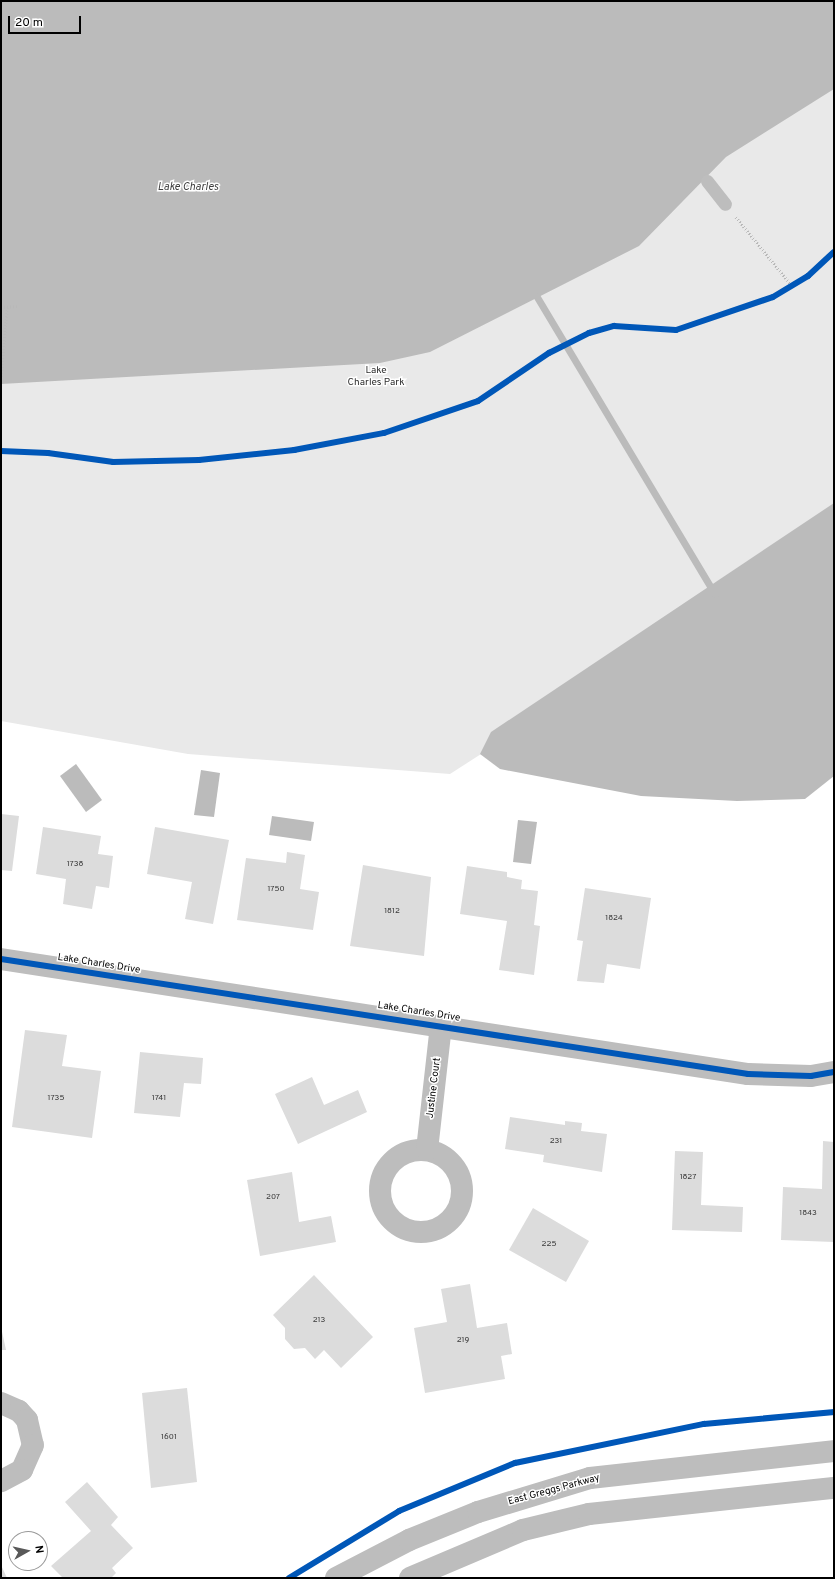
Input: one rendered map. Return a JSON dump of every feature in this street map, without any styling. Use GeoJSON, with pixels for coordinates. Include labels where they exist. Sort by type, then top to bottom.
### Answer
{"type":"FeatureCollection","features":[{"type":"Feature","properties":{"kind":"street","name":"Lake Charles Drive"},"geometry":{"type":"LineString","coordinates":[[1,959],[441,1025],[748,1074],[811,1076],[834,1072]]}},
{"type":"Feature","properties":{"kind":"street","name":"Justine Court"},"geometry":{"type":"LineString","coordinates":[[427,1150],[441,1025]]}},
{"type":"Feature","properties":{"kind":"street"},"geometry":{"type":"LineString","coordinates":[[1,1403],[19,1411],[27,1420],[33,1445],[22,1470],[1,1481]]}},
{"type":"Feature","properties":{"kind":"street","name":"East Greggs Parkway"},"geometry":{"type":"LineString","coordinates":[[336,1578],[409,1540],[478,1512],[590,1478],[834,1451]]}},
{"type":"Feature","properties":{"kind":"street"},"geometry":{"type":"LineString","coordinates":[[410,1578],[523,1530],[589,1514],[834,1488]]}},
{"type":"Feature","properties":{"kind":"lane"},"geometry":{"type":"LineString","coordinates":[[707,181],[725,204]]}},
{"type":"Feature","properties":{"kind":"path"},"geometry":{"type":"LineString","coordinates":[[725,204],[795,285],[783,292]]}},
{"type":"Feature","properties":{"kind":"path"},"geometry":{"type":"LineString","coordinates":[[1,307],[19,306]]}},
{"type":"Feature","properties":{"kind":"path"},"geometry":{"type":"LineString","coordinates":[[1,377],[7,307]]}},
{"type":"Feature","properties":{"kind":"green space","name":"Lake Charles Park"},"geometry":{"type":"Polygon","coordinates":[[[1,1],[834,1],[834,527],[450,774],[188,754],[1,721],[1,1]]]}},
{"type":"Feature","properties":{"kind":"water","name":"Lake Charles"},"geometry":{"type":"Polygon","coordinates":[[[1,1],[834,1],[834,89],[726,157],[639,246],[430,352],[380,363],[1,384],[1,1]]]}},
{"type":"Feature","properties":{"kind":"water"},"geometry":{"type":"Polygon","coordinates":[[[834,503],[834,776],[805,799],[737,801],[641,796],[500,769],[480,754],[491,732],[834,503]]]}},
{"type":"Feature","properties":{"kind":"water"},"geometry":{"type":"Polygon","coordinates":[[[76,764],[102,800],[86,812],[60,776],[76,764]]]}},
{"type":"Feature","properties":{"kind":"water"},"geometry":{"type":"Polygon","coordinates":[[[201,770],[220,773],[214,817],[194,815],[201,770]]]}},
{"type":"Feature","properties":{"kind":"water"},"geometry":{"type":"Polygon","coordinates":[[[272,816],[314,822],[311,841],[269,835],[272,816]]]}},
{"type":"Feature","properties":{"kind":"water"},"geometry":{"type":"Polygon","coordinates":[[[518,820],[537,822],[531,864],[513,862],[518,820]]]}},
{"type":"Feature","properties":{"kind":"building"},"geometry":{"type":"Polygon","coordinates":[[[1,814],[19,816],[12,871],[1,870],[1,814]]]}},
{"type":"Feature","properties":{"kind":"building"},"geometry":{"type":"Polygon","coordinates":[[[43,827],[101,836],[98,854],[113,856],[109,888],[96,886],[92,909],[63,904],[66,879],[36,874],[43,827]]]}},
{"type":"Feature","properties":{"kind":"building"},"geometry":{"type":"Polygon","coordinates":[[[155,827],[229,840],[213,924],[185,919],[192,882],[147,874],[155,827]]]}},
{"type":"Feature","properties":{"kind":"building"},"geometry":{"type":"Polygon","coordinates":[[[287,852],[305,855],[300,889],[319,892],[313,930],[237,920],[246,858],[286,863],[287,852]]]}},
{"type":"Feature","properties":{"kind":"building"},"geometry":{"type":"Polygon","coordinates":[[[363,865],[431,877],[424,956],[350,946],[363,865]]]}},
{"type":"Feature","properties":{"kind":"building"},"geometry":{"type":"Polygon","coordinates":[[[467,866],[507,872],[507,877],[522,880],[521,889],[538,891],[534,925],[540,926],[534,975],[499,970],[507,921],[460,914],[467,866]]]}},
{"type":"Feature","properties":{"kind":"building"},"geometry":{"type":"Polygon","coordinates":[[[585,888],[651,898],[640,969],[607,964],[604,983],[577,981],[583,941],[577,940],[585,888]]]}},
{"type":"Feature","properties":{"kind":"building"},"geometry":{"type":"Polygon","coordinates":[[[25,1030],[67,1035],[62,1066],[101,1071],[92,1138],[12,1127],[25,1030]]]}},
{"type":"Feature","properties":{"kind":"building"},"geometry":{"type":"Polygon","coordinates":[[[140,1052],[203,1058],[201,1084],[184,1083],[180,1117],[134,1113],[140,1052]]]}},
{"type":"Feature","properties":{"kind":"building"},"geometry":{"type":"Polygon","coordinates":[[[312,1077],[324,1105],[358,1090],[367,1112],[298,1144],[275,1094],[312,1077]]]}},
{"type":"Feature","properties":{"kind":"building"},"geometry":{"type":"Polygon","coordinates":[[[510,1117],[565,1125],[565,1121],[582,1123],[581,1131],[607,1134],[602,1172],[543,1162],[544,1155],[505,1149],[510,1117]]]}},
{"type":"Feature","properties":{"kind":"building"},"geometry":{"type":"Polygon","coordinates":[[[823,1141],[834,1142],[834,1242],[781,1240],[783,1187],[822,1189],[823,1141]]]}},
{"type":"Feature","properties":{"kind":"building"},"geometry":{"type":"Polygon","coordinates":[[[675,1151],[703,1152],[701,1205],[743,1207],[742,1232],[672,1230],[675,1151]]]}},
{"type":"Feature","properties":{"kind":"building"},"geometry":{"type":"Polygon","coordinates":[[[292,1172],[299,1222],[331,1216],[336,1242],[260,1256],[247,1180],[292,1172]]]}},
{"type":"Feature","properties":{"kind":"building"},"geometry":{"type":"Polygon","coordinates":[[[533,1208],[589,1241],[566,1282],[509,1250],[533,1208]]]}},
{"type":"Feature","properties":{"kind":"building"},"geometry":{"type":"Polygon","coordinates":[[[314,1275],[373,1337],[341,1368],[324,1350],[315,1359],[305,1348],[294,1349],[285,1339],[285,1328],[273,1315],[314,1275]]]}},
{"type":"Feature","properties":{"kind":"building"},"geometry":{"type":"Polygon","coordinates":[[[470,1284],[477,1328],[507,1323],[512,1354],[501,1356],[505,1379],[425,1393],[414,1328],[447,1322],[441,1289],[470,1284]]]}},
{"type":"Feature","properties":{"kind":"building"},"geometry":{"type":"Polygon","coordinates":[[[1,1327],[6,1350],[1,1350],[1,1327]]]}},
{"type":"Feature","properties":{"kind":"building"},"geometry":{"type":"Polygon","coordinates":[[[187,1388],[197,1482],[151,1488],[142,1393],[187,1388]]]}},
{"type":"Feature","properties":{"kind":"building"},"geometry":{"type":"Polygon","coordinates":[[[87,1482],[118,1517],[111,1525],[133,1548],[112,1568],[116,1573],[111,1578],[63,1578],[51,1566],[91,1531],[65,1502],[87,1482]]]}},
{"type":"Feature","properties":{"kind":"building"},"geometry":{"type":"Polygon","coordinates":[[[1,1565],[7,1578],[1,1578],[1,1565]]]}},
{"type":"Feature","properties":{"kind":"waterway"},"geometry":{"type":"LineString","coordinates":[[537,297],[715,594]]}},
{"type":"Feature","properties":{"kind":"cycle path"},"geometry":{"type":"LineString","coordinates":[[1,451],[48,453],[113,462],[199,460],[294,450],[384,433],[478,401],[549,353],[589,333],[614,326],[676,330],[773,297],[808,276],[834,252]]}},
{"type":"Feature","properties":{"kind":"cycle path"},"geometry":{"type":"LineString","coordinates":[[1,959],[748,1074],[811,1076],[834,1072]]}},
{"type":"Feature","properties":{"kind":"cycle path"},"geometry":{"type":"LineString","coordinates":[[289,1578],[399,1511],[515,1463],[704,1424],[834,1412]]}}]}
